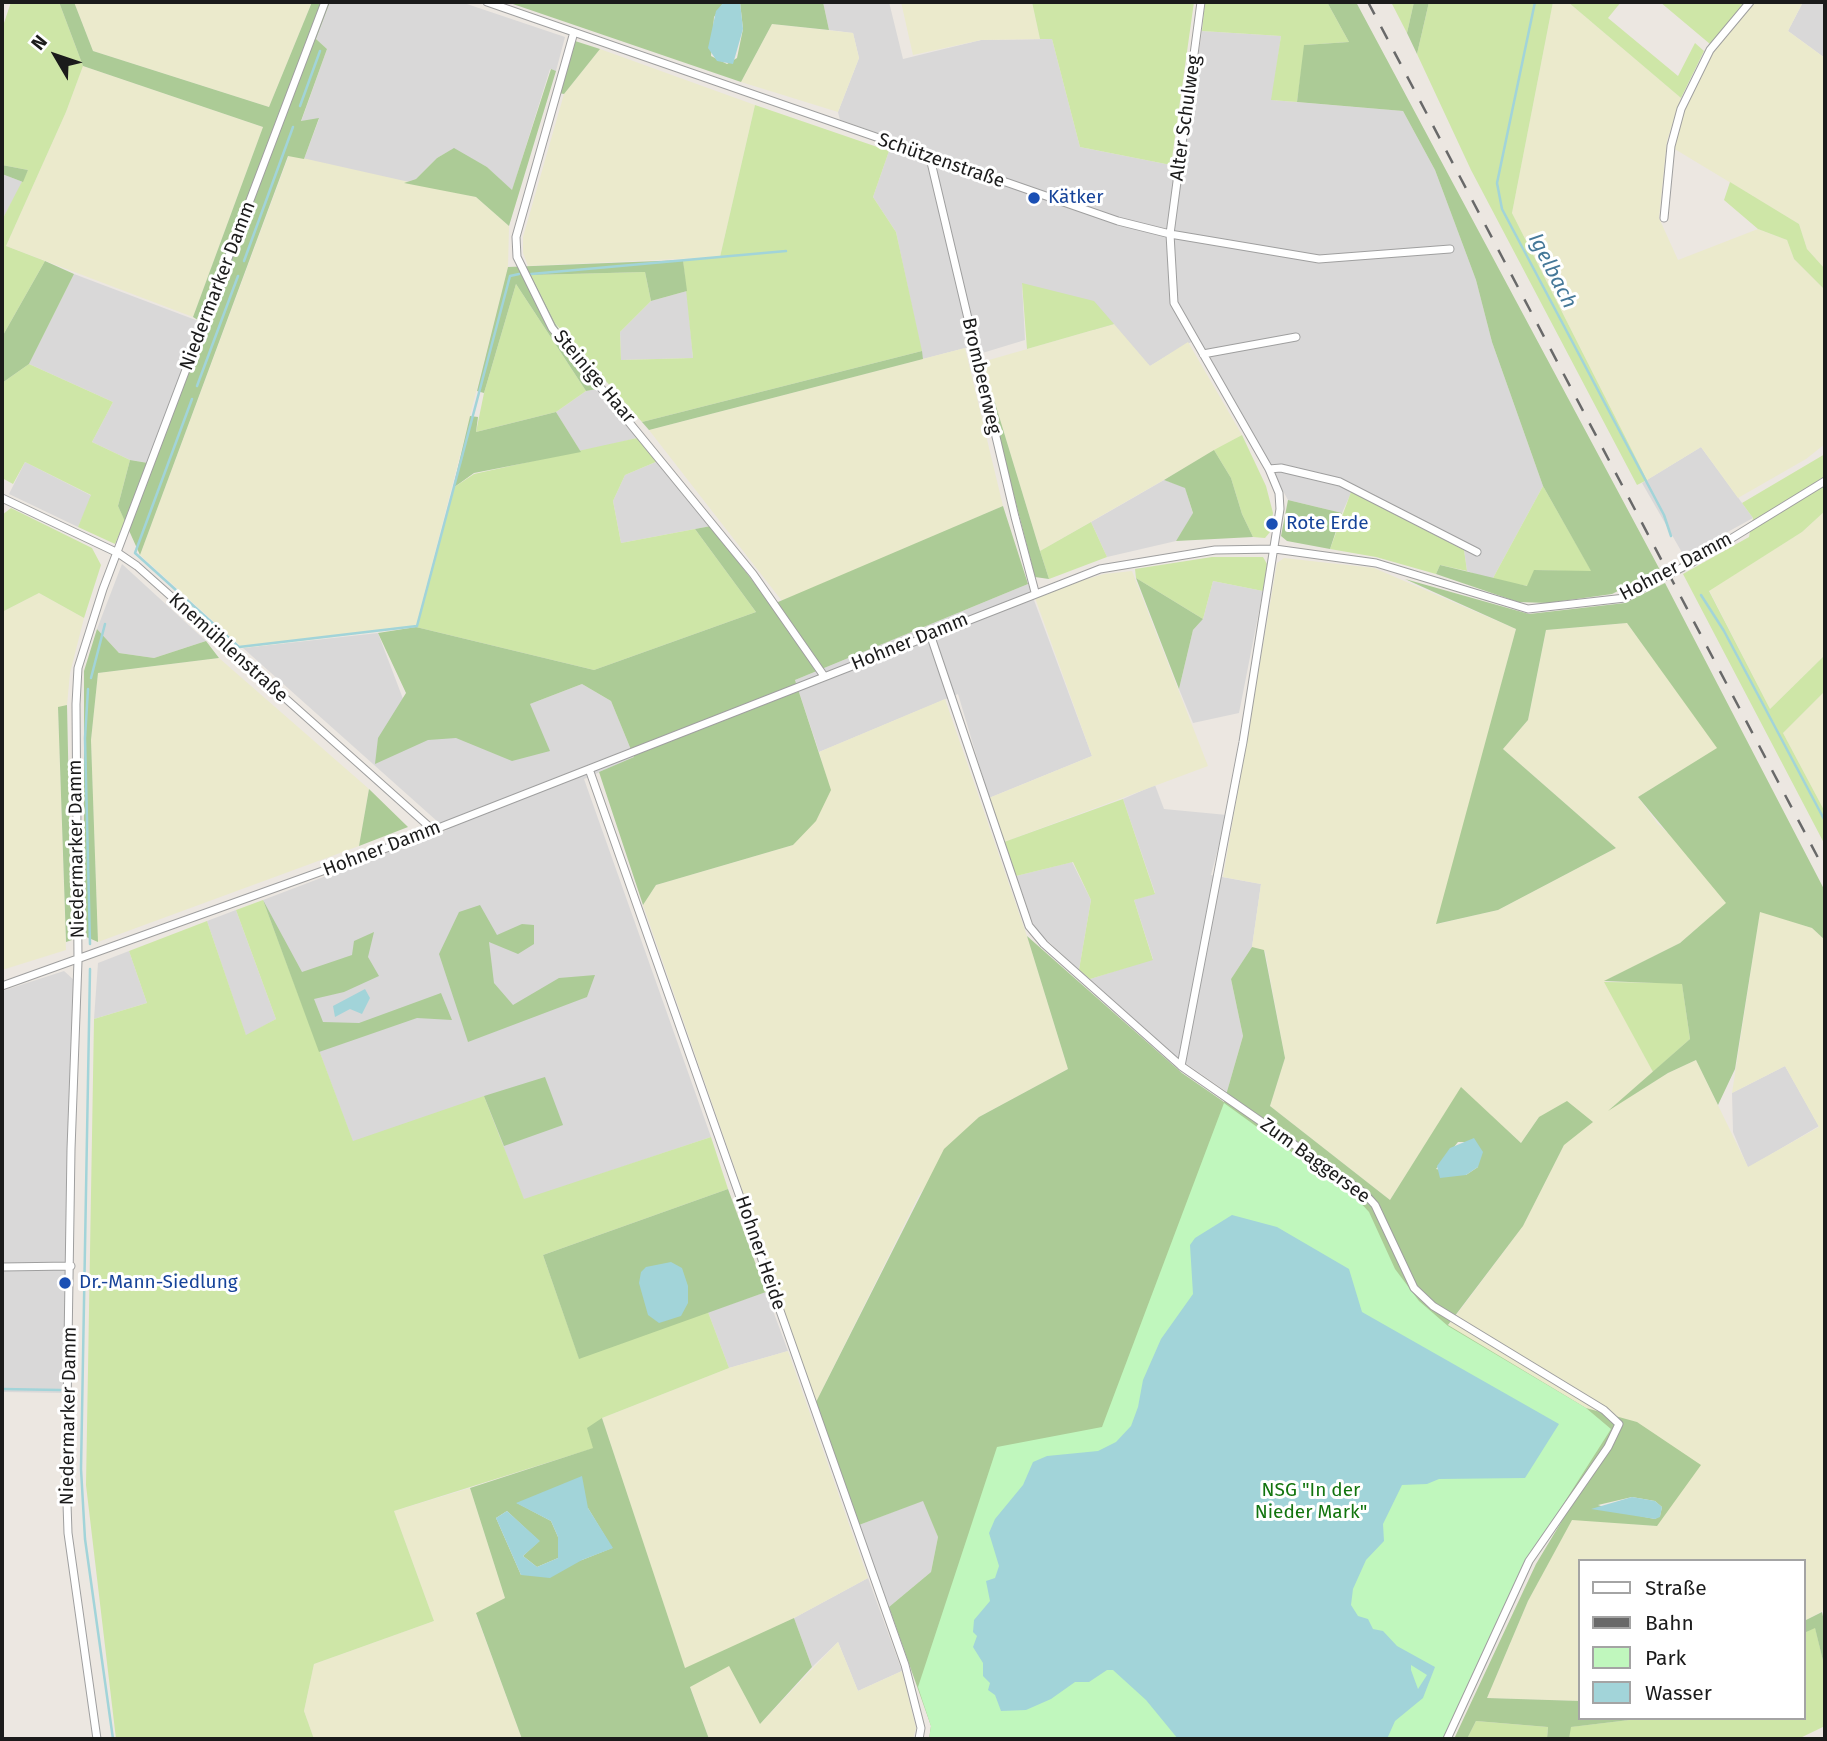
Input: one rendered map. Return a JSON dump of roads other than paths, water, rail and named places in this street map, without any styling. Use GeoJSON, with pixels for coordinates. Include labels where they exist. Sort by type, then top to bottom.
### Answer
{"type":"FeatureCollection","features":[{"type":"Feature","properties":{"kind":"street","name":"Niedermarker Damm"},"geometry":{"type":"LineString","coordinates":[[97,1739],[68,1533],[71,1149],[78,961],[78,668],[118,553],[325,2]]}},
{"type":"Feature","properties":{"kind":"street","name":"Schützenstraße"},"geometry":{"type":"LineString","coordinates":[[487,2],[930,158],[1118,221],[1170,234],[1319,259],[1450,249]]}},
{"type":"Feature","properties":{"kind":"street","name":"Alter Schulweg"},"geometry":{"type":"LineString","coordinates":[[1170,234],[1201,2]]}},
{"type":"Feature","properties":{"kind":"street"},"geometry":{"type":"LineString","coordinates":[[1664,218],[1671,146],[1681,109],[1710,50],[1750,2]]}},
{"type":"Feature","properties":{"kind":"street","name":"Steinige Haar"},"geometry":{"type":"LineString","coordinates":[[574,32],[516,237],[517,257],[552,328],[753,574],[824,676]]}},
{"type":"Feature","properties":{"kind":"street","name":"Brombeerweg"},"geometry":{"type":"LineString","coordinates":[[930,158],[1035,592]]}},
{"type":"Feature","properties":{"kind":"street"},"geometry":{"type":"LineString","coordinates":[[1170,234],[1174,303],[1269,469],[1280,500],[1275,549],[1243,742],[1181,1066]]}},
{"type":"Feature","properties":{"kind":"street"},"geometry":{"type":"LineString","coordinates":[[1203,355],[1296,337]]}},
{"type":"Feature","properties":{"kind":"street"},"geometry":{"type":"LineString","coordinates":[[1269,469],[1281,468],[1339,482],[1477,552]]}},
{"type":"Feature","properties":{"kind":"street","name":"Hohner Damm"},"geometry":{"type":"LineString","coordinates":[[2,986],[78,961],[433,830],[1035,592],[1100,569],[1215,550],[1275,549],[1376,563],[1528,609],[1625,598],[1693,562],[1825,481]]}},
{"type":"Feature","properties":{"kind":"street","name":"Knemühlenstraße"},"geometry":{"type":"LineString","coordinates":[[2,498],[118,553],[433,830]]}},
{"type":"Feature","properties":{"kind":"street"},"geometry":{"type":"LineString","coordinates":[[930,634],[1029,926],[1044,944],[1181,1066]]}},
{"type":"Feature","properties":{"kind":"street","name":"Hohner Heide"},"geometry":{"type":"LineString","coordinates":[[589,769],[914,1692],[921,1728],[919,1739]]}},
{"type":"Feature","properties":{"kind":"street","name":"Zum Baggersee"},"geometry":{"type":"LineString","coordinates":[[1181,1066],[1364,1193],[1375,1205],[1413,1288],[1433,1306],[1604,1409],[1619,1424],[1608,1447],[1530,1562],[1447,1739]]}},
{"type":"Feature","properties":{"kind":"street"},"geometry":{"type":"LineString","coordinates":[[2,1266],[71,1266]]}},
{"type":"Feature","properties":{"kind":"water"},"geometry":{"type":"Polygon","coordinates":[[[724,2],[740,2],[743,29],[733,64],[717,61],[708,48],[716,11],[724,2]]]}},
{"type":"Feature","properties":{"kind":"water"},"geometry":{"type":"Polygon","coordinates":[[[365,989],[370,998],[362,1014],[350,1009],[335,1017],[333,1006],[365,989]]]}},
{"type":"Feature","properties":{"kind":"water"},"geometry":{"type":"Polygon","coordinates":[[[1474,1138],[1483,1152],[1478,1167],[1466,1175],[1440,1178],[1437,1166],[1450,1148],[1474,1138]]]}},
{"type":"Feature","properties":{"kind":"water","name":"NSG \"In der Nieder Mark\""},"geometry":{"type":"Polygon","coordinates":[[[1232,1215],[1277,1227],[1349,1269],[1362,1312],[1559,1424],[1525,1478],[1439,1479],[1427,1484],[1402,1485],[1383,1524],[1384,1541],[1366,1560],[1353,1589],[1351,1605],[1358,1616],[1368,1619],[1373,1629],[1383,1631],[1397,1646],[1435,1667],[1423,1698],[1395,1721],[1387,1739],[1178,1739],[1146,1700],[1113,1670],[1107,1670],[1089,1682],[1075,1682],[1051,1699],[1026,1710],[1001,1711],[995,1695],[988,1690],[990,1683],[983,1676],[983,1663],[973,1647],[977,1636],[973,1632],[974,1620],[990,1601],[986,1581],[995,1578],[999,1566],[989,1533],[995,1519],[1023,1485],[1033,1462],[1047,1456],[1098,1451],[1116,1442],[1131,1426],[1143,1380],[1161,1339],[1193,1294],[1190,1245],[1195,1238],[1232,1215]],[[1411,1665],[1418,1689],[1427,1675],[1411,1665]]]}},
{"type":"Feature","properties":{"kind":"water"},"geometry":{"type":"Polygon","coordinates":[[[671,1262],[682,1268],[688,1286],[688,1303],[681,1316],[659,1323],[648,1315],[639,1283],[641,1272],[646,1267],[671,1262]]]}},
{"type":"Feature","properties":{"kind":"water"},"geometry":{"type":"Polygon","coordinates":[[[582,1476],[588,1508],[613,1548],[582,1560],[550,1578],[521,1575],[496,1518],[507,1511],[540,1541],[523,1556],[537,1567],[558,1558],[558,1537],[551,1521],[516,1503],[582,1476]]]}},
{"type":"Feature","properties":{"kind":"water"},"geometry":{"type":"Polygon","coordinates":[[[1632,1497],[1655,1501],[1662,1507],[1660,1517],[1655,1519],[1591,1509],[1632,1497]]]}},
{"type":"Feature","properties":{"kind":"waterway","name":"Igelbach"},"geometry":{"type":"LineString","coordinates":[[1535,2],[1497,183],[1502,209],[1664,515],[1671,536]]}},
{"type":"Feature","properties":{"kind":"waterway"},"geometry":{"type":"LineString","coordinates":[[300,106],[320,51]]}},
{"type":"Feature","properties":{"kind":"waterway"},"geometry":{"type":"LineString","coordinates":[[244,261],[293,127]]}},
{"type":"Feature","properties":{"kind":"waterway"},"geometry":{"type":"LineString","coordinates":[[531,274],[786,251]]}},
{"type":"Feature","properties":{"kind":"waterway"},"geometry":{"type":"LineString","coordinates":[[135,553],[239,647],[417,626],[510,276],[519,274]]}},
{"type":"Feature","properties":{"kind":"waterway"},"geometry":{"type":"LineString","coordinates":[[197,386],[238,276]]}},
{"type":"Feature","properties":{"kind":"waterway"},"geometry":{"type":"LineString","coordinates":[[135,553],[192,399]]}},
{"type":"Feature","properties":{"kind":"waterway","name":"Igelbach"},"geometry":{"type":"LineString","coordinates":[[1701,595],[1724,631],[1825,821]]}},
{"type":"Feature","properties":{"kind":"waterway"},"geometry":{"type":"LineString","coordinates":[[91,678],[105,624]]}},
{"type":"Feature","properties":{"kind":"waterway"},"geometry":{"type":"LineString","coordinates":[[88,689],[85,738],[90,944]]}},
{"type":"Feature","properties":{"kind":"waterway"},"geometry":{"type":"LineString","coordinates":[[90,969],[81,1469],[85,1539],[113,1739]]}},
{"type":"Feature","properties":{"kind":"waterway"},"geometry":{"type":"LineString","coordinates":[[2,1389],[60,1390]]}},
{"type":"Feature","properties":{"kind":"railway"},"geometry":{"type":"LineString","coordinates":[[1368,2],[1825,871]]}},
{"type":"Feature","properties":{"kind":"place","name":"Kätker"},"geometry":{"type":"Point","coordinates":[1034,198]}},
{"type":"Feature","properties":{"kind":"place","name":"Rote Erde"},"geometry":{"type":"Point","coordinates":[1272,524]}},
{"type":"Feature","properties":{"kind":"place","name":"Dr.-Mann-Siedlung"},"geometry":{"type":"Point","coordinates":[65,1283]}}]}
